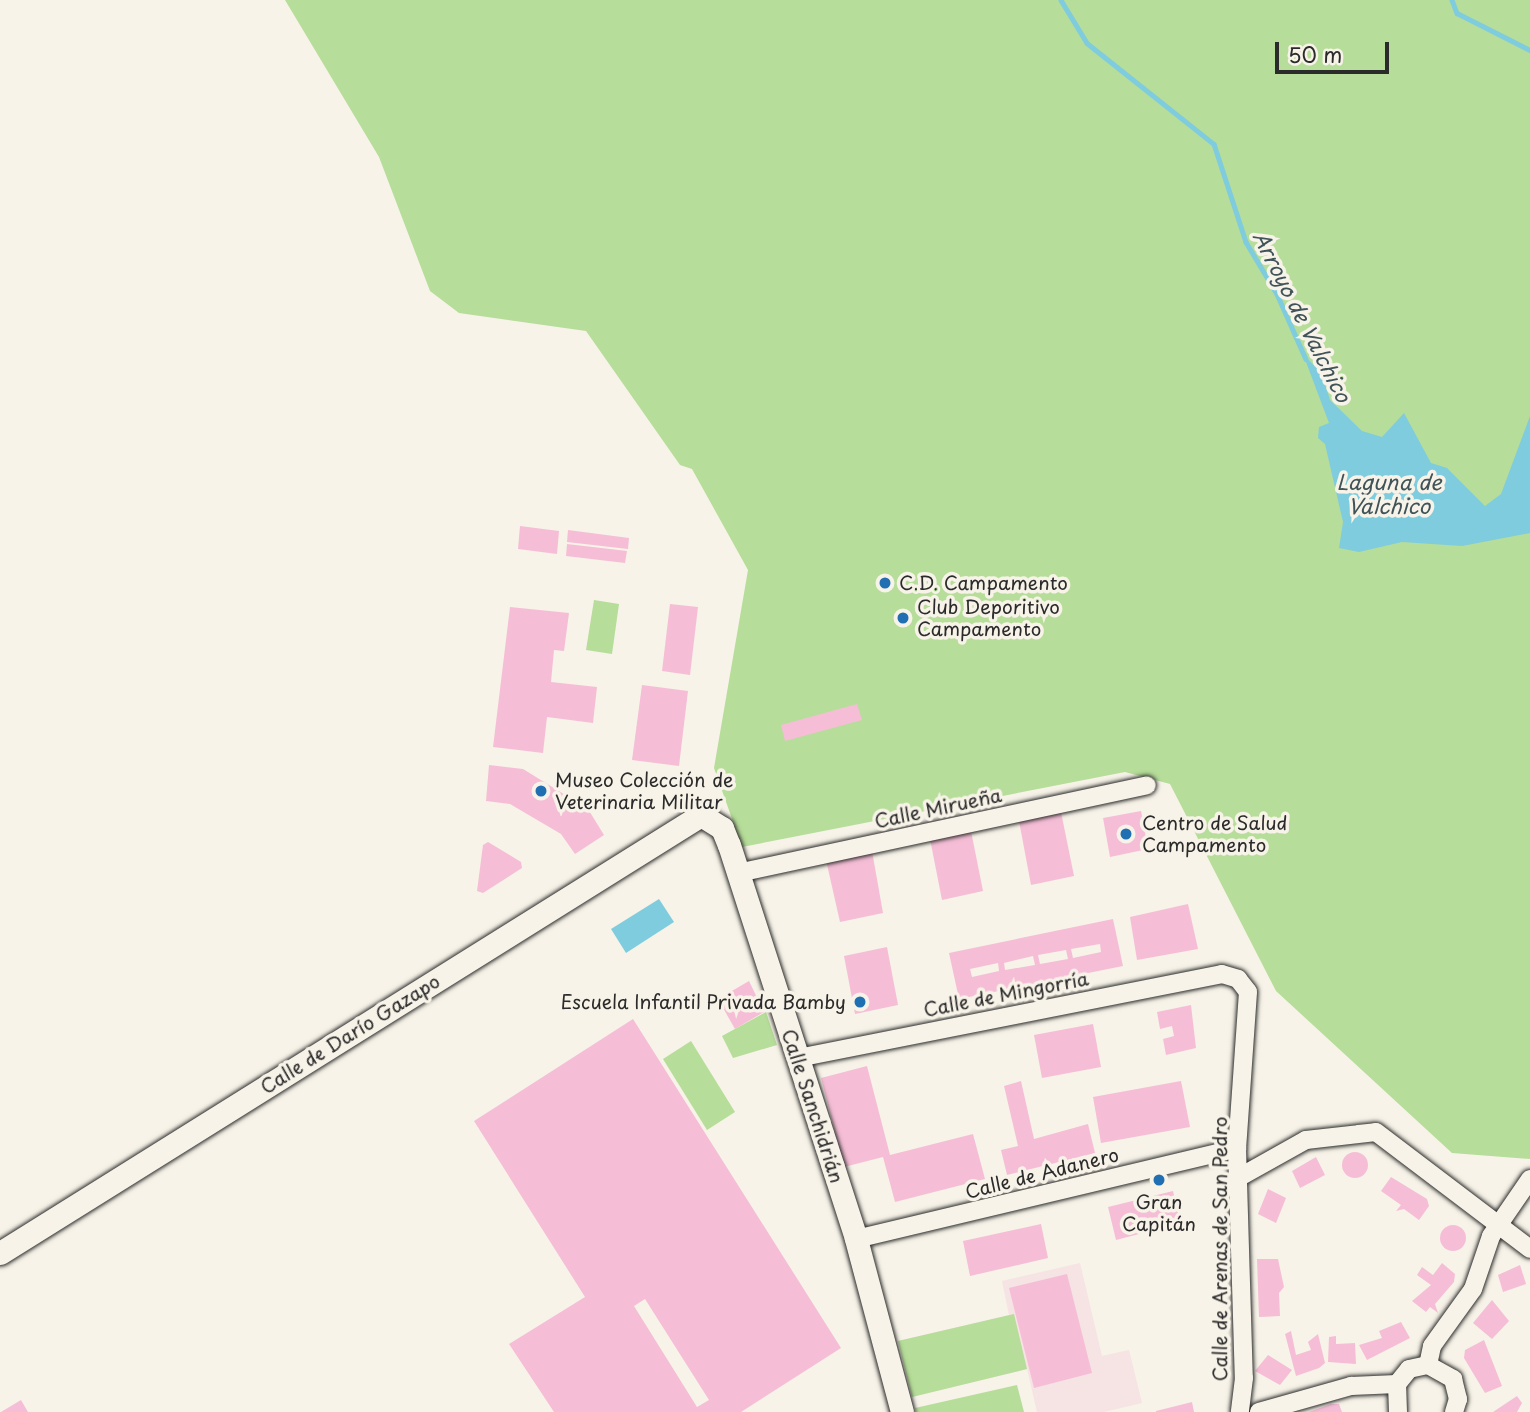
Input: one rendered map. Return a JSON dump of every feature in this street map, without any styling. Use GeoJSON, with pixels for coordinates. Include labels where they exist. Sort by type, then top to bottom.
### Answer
{"type":"FeatureCollection","features":[{"type":"Feature","properties":{"kind":"street","name":"Calle Mirueña"},"geometry":{"type":"LineString","coordinates":[[738,873],[1147,785]]}},
{"type":"Feature","properties":{"kind":"street","name":"Calle Sanchidrián"},"geometry":{"type":"LineString","coordinates":[[701,815],[722,828],[738,873],[856,1239],[902,1412]]}},
{"type":"Feature","properties":{"kind":"street","name":"Calle de Darío Gazapo"},"geometry":{"type":"LineString","coordinates":[[0,1253],[701,815]]}},
{"type":"Feature","properties":{"kind":"street","name":"Calle de Mingorría"},"geometry":{"type":"LineString","coordinates":[[798,1058],[1222,974]]}},
{"type":"Feature","properties":{"kind":"street","name":"Calle de Arenas de San Pedro"},"geometry":{"type":"LineString","coordinates":[[1222,974],[1238,979],[1248,992],[1237,1148],[1244,1378],[1240,1412]]}},
{"type":"Feature","properties":{"kind":"street"},"geometry":{"type":"LineString","coordinates":[[1238,1178],[1306,1140],[1376,1132],[1530,1250]]}},
{"type":"Feature","properties":{"kind":"street","name":"Calle de Adanero"},"geometry":{"type":"LineString","coordinates":[[856,1239],[1237,1148]]}},
{"type":"Feature","properties":{"kind":"street"},"geometry":{"type":"LineString","coordinates":[[1428,1365],[1432,1346],[1473,1289],[1498,1226],[1530,1179]]}},
{"type":"Feature","properties":{"kind":"street"},"geometry":{"type":"LineString","coordinates":[[1398,1412],[1397,1384],[1409,1369],[1428,1365],[1453,1379],[1456,1411]]}},
{"type":"Feature","properties":{"kind":"street"},"geometry":{"type":"LineString","coordinates":[[1259,1412],[1351,1386],[1397,1384]]}},
{"type":"Feature","properties":{"kind":"shaded area"},"geometry":{"type":"Polygon","coordinates":[[[1080,1263],[1102,1356],[1129,1350],[1142,1403],[1104,1412],[1037,1412],[1027,1369],[912,1397],[898,1341],[1009,1315],[1002,1281],[1080,1263]]]}},
{"type":"Feature","properties":{"kind":"green space"},"geometry":{"type":"Polygon","coordinates":[[[285,0],[1530,0],[1530,1159],[1452,1153],[1276,991],[1170,784],[1125,772],[742,847],[714,768],[748,570],[692,469],[680,465],[586,331],[459,313],[430,291],[379,157],[285,0]]]}},
{"type":"Feature","properties":{"kind":"green space"},"geometry":{"type":"Polygon","coordinates":[[[594,600],[619,604],[612,654],[586,650],[594,600]]]}},
{"type":"Feature","properties":{"kind":"green space"},"geometry":{"type":"Polygon","coordinates":[[[766,1012],[777,1045],[733,1058],[722,1036],[766,1012]]]}},
{"type":"Feature","properties":{"kind":"green space"},"geometry":{"type":"Polygon","coordinates":[[[691,1041],[735,1112],[707,1130],[663,1059],[691,1041]]]}},
{"type":"Feature","properties":{"kind":"green space"},"geometry":{"type":"Polygon","coordinates":[[[1014,1314],[1027,1369],[912,1397],[898,1341],[1014,1314]]]}},
{"type":"Feature","properties":{"kind":"green space"},"geometry":{"type":"Polygon","coordinates":[[[1017,1385],[1024,1412],[916,1412],[915,1408],[1017,1385]]]}},
{"type":"Feature","properties":{"kind":"water","name":"Laguna de Valchico"},"geometry":{"type":"Polygon","coordinates":[[[1303,354],[1322,374],[1330,400],[1362,431],[1382,437],[1404,413],[1431,463],[1447,468],[1485,506],[1501,494],[1530,416],[1530,533],[1462,546],[1402,542],[1359,552],[1339,548],[1343,522],[1325,444],[1318,438],[1319,427],[1329,423],[1303,354]]]}},
{"type":"Feature","properties":{"kind":"water"},"geometry":{"type":"Polygon","coordinates":[[[659,899],[674,922],[626,953],[611,929],[659,899]]]}},
{"type":"Feature","properties":{"kind":"building"},"geometry":{"type":"Polygon","coordinates":[[[520,526],[559,531],[557,554],[518,549],[520,526]]]}},
{"type":"Feature","properties":{"kind":"building"},"geometry":{"type":"Polygon","coordinates":[[[568,530],[629,538],[628,549],[567,542],[568,530]]]}},
{"type":"Feature","properties":{"kind":"building"},"geometry":{"type":"Polygon","coordinates":[[[567,544],[627,551],[625,563],[566,556],[567,544]]]}},
{"type":"Feature","properties":{"kind":"building"},"geometry":{"type":"Polygon","coordinates":[[[670,604],[698,607],[690,675],[662,671],[670,604]]]}},
{"type":"Feature","properties":{"kind":"building"},"geometry":{"type":"Polygon","coordinates":[[[510,607],[569,613],[564,651],[554,650],[551,682],[597,687],[593,723],[547,717],[543,753],[493,747],[510,607]]]}},
{"type":"Feature","properties":{"kind":"building"},"geometry":{"type":"Polygon","coordinates":[[[642,685],[688,691],[679,766],[632,760],[642,685]]]}},
{"type":"Feature","properties":{"kind":"building"},"geometry":{"type":"Polygon","coordinates":[[[857,704],[862,720],[785,741],[781,725],[857,704]]]}},
{"type":"Feature","properties":{"kind":"building"},"geometry":{"type":"Polygon","coordinates":[[[489,765],[523,769],[588,809],[604,835],[575,854],[561,834],[510,804],[486,801],[489,765]]]}},
{"type":"Feature","properties":{"kind":"building","name":"Centro de Salud Campamento"},"geometry":{"type":"Polygon","coordinates":[[[1141,811],[1148,849],[1110,857],[1103,818],[1141,811]]]}},
{"type":"Feature","properties":{"kind":"building"},"geometry":{"type":"Polygon","coordinates":[[[1061,812],[1074,876],[1031,885],[1019,821],[1061,812]]]}},
{"type":"Feature","properties":{"kind":"building"},"geometry":{"type":"Polygon","coordinates":[[[971,831],[983,891],[942,900],[930,839],[971,831]]]}},
{"type":"Feature","properties":{"kind":"building"},"geometry":{"type":"Polygon","coordinates":[[[488,842],[521,862],[522,868],[483,893],[477,891],[483,845],[488,842]]]}},
{"type":"Feature","properties":{"kind":"building"},"geometry":{"type":"Polygon","coordinates":[[[872,851],[883,913],[840,922],[826,860],[872,851]]]}},
{"type":"Feature","properties":{"kind":"building"},"geometry":{"type":"Polygon","coordinates":[[[1188,904],[1198,949],[1137,960],[1130,917],[1188,904]]]}},
{"type":"Feature","properties":{"kind":"building"},"geometry":{"type":"Polygon","coordinates":[[[1113,919],[1123,966],[959,999],[949,953],[1113,919]],[[1100,944],[1071,949],[1073,958],[1101,952],[1100,944]],[[1066,950],[1038,955],[1040,964],[1068,959],[1066,950]],[[1033,956],[1004,963],[1005,970],[1035,965],[1033,956]],[[998,963],[970,969],[972,977],[999,971],[998,963]]]}},
{"type":"Feature","properties":{"kind":"building"},"geometry":{"type":"Polygon","coordinates":[[[887,947],[898,1005],[855,1014],[844,956],[887,947]]]}},
{"type":"Feature","properties":{"kind":"building"},"geometry":{"type":"Polygon","coordinates":[[[749,981],[764,1012],[735,1029],[718,999],[749,981]]]}},
{"type":"Feature","properties":{"kind":"building"},"geometry":{"type":"Polygon","coordinates":[[[1191,1005],[1196,1048],[1166,1055],[1163,1039],[1174,1036],[1172,1026],[1160,1029],[1157,1012],[1191,1005]]]}},
{"type":"Feature","properties":{"kind":"building"},"geometry":{"type":"Polygon","coordinates":[[[633,1019],[841,1348],[741,1412],[554,1412],[509,1344],[585,1297],[474,1121],[633,1019]],[[645,1299],[634,1306],[697,1407],[709,1400],[645,1299]]]}},
{"type":"Feature","properties":{"kind":"building"},"geometry":{"type":"Polygon","coordinates":[[[1093,1024],[1101,1067],[1042,1078],[1034,1035],[1093,1024]]]}},
{"type":"Feature","properties":{"kind":"building"},"geometry":{"type":"Polygon","coordinates":[[[867,1066],[890,1155],[973,1134],[985,1179],[895,1202],[883,1157],[844,1167],[821,1078],[867,1066]]]}},
{"type":"Feature","properties":{"kind":"building"},"geometry":{"type":"Polygon","coordinates":[[[1021,1081],[1034,1139],[1088,1124],[1095,1153],[1007,1175],[1001,1150],[1018,1146],[1004,1086],[1021,1081]]]}},
{"type":"Feature","properties":{"kind":"building"},"geometry":{"type":"Polygon","coordinates":[[[1181,1081],[1190,1127],[1101,1143],[1093,1097],[1181,1081]]]}},
{"type":"Feature","properties":{"kind":"building"},"geometry":{"type":"Polygon","coordinates":[[[1355,1152],[1364,1156],[1368,1165],[1364,1174],[1355,1178],[1346,1174],[1342,1165],[1346,1156],[1355,1152]]]}},
{"type":"Feature","properties":{"kind":"building"},"geometry":{"type":"Polygon","coordinates":[[[1316,1157],[1325,1175],[1300,1188],[1292,1171],[1316,1157]]]}},
{"type":"Feature","properties":{"kind":"building"},"geometry":{"type":"Polygon","coordinates":[[[1391,1177],[1427,1199],[1429,1206],[1419,1220],[1404,1209],[1396,1211],[1401,1205],[1381,1191],[1391,1177]]]}},
{"type":"Feature","properties":{"kind":"building"},"geometry":{"type":"Polygon","coordinates":[[[1268,1189],[1286,1198],[1276,1223],[1258,1214],[1268,1189]]]}},
{"type":"Feature","properties":{"kind":"building"},"geometry":{"type":"Polygon","coordinates":[[[1173,1191],[1180,1222],[1136,1224],[1139,1234],[1116,1240],[1108,1207],[1173,1191]]]}},
{"type":"Feature","properties":{"kind":"building"},"geometry":{"type":"Polygon","coordinates":[[[1041,1224],[1048,1258],[970,1276],[963,1241],[1041,1224]]]}},
{"type":"Feature","properties":{"kind":"building"},"geometry":{"type":"Polygon","coordinates":[[[1453,1225],[1462,1229],[1466,1238],[1462,1247],[1453,1251],[1444,1247],[1440,1238],[1444,1229],[1453,1225]]]}},
{"type":"Feature","properties":{"kind":"building"},"geometry":{"type":"Polygon","coordinates":[[[1257,1259],[1278,1259],[1284,1287],[1279,1293],[1280,1316],[1259,1317],[1257,1259]]]}},
{"type":"Feature","properties":{"kind":"building"},"geometry":{"type":"Polygon","coordinates":[[[1442,1263],[1455,1274],[1454,1282],[1435,1304],[1438,1313],[1430,1307],[1426,1312],[1412,1301],[1431,1285],[1417,1275],[1422,1267],[1433,1275],[1442,1263]]]}},
{"type":"Feature","properties":{"kind":"building"},"geometry":{"type":"Polygon","coordinates":[[[1520,1265],[1526,1284],[1503,1292],[1498,1275],[1520,1265]]]}},
{"type":"Feature","properties":{"kind":"building"},"geometry":{"type":"Polygon","coordinates":[[[1067,1274],[1092,1373],[1034,1388],[1009,1288],[1067,1274]]]}},
{"type":"Feature","properties":{"kind":"building"},"geometry":{"type":"Polygon","coordinates":[[[1492,1300],[1509,1321],[1492,1339],[1473,1323],[1492,1300]]]}},
{"type":"Feature","properties":{"kind":"building"},"geometry":{"type":"Polygon","coordinates":[[[1401,1322],[1410,1338],[1367,1360],[1359,1345],[1382,1338],[1379,1331],[1401,1322]]]}},
{"type":"Feature","properties":{"kind":"building"},"geometry":{"type":"Polygon","coordinates":[[[1291,1331],[1296,1355],[1311,1350],[1308,1342],[1318,1334],[1325,1363],[1319,1368],[1296,1376],[1285,1334],[1291,1331]]]}},
{"type":"Feature","properties":{"kind":"building"},"geometry":{"type":"Polygon","coordinates":[[[1336,1336],[1336,1344],[1355,1343],[1356,1364],[1328,1362],[1329,1337],[1336,1336]]]}},
{"type":"Feature","properties":{"kind":"building"},"geometry":{"type":"Polygon","coordinates":[[[1484,1340],[1502,1386],[1485,1393],[1464,1358],[1465,1350],[1484,1340]]]}},
{"type":"Feature","properties":{"kind":"building"},"geometry":{"type":"Polygon","coordinates":[[[1268,1355],[1292,1370],[1280,1385],[1255,1371],[1268,1355]]]}},
{"type":"Feature","properties":{"kind":"building"},"geometry":{"type":"Polygon","coordinates":[[[1517,1396],[1522,1403],[1517,1412],[1493,1412],[1517,1396]]]}},
{"type":"Feature","properties":{"kind":"building"},"geometry":{"type":"Polygon","coordinates":[[[21,1400],[28,1412],[1,1412],[21,1400]]]}},
{"type":"Feature","properties":{"kind":"building"},"geometry":{"type":"Polygon","coordinates":[[[1192,1402],[1194,1412],[1156,1412],[1156,1411],[1192,1402]]]}},
{"type":"Feature","properties":{"kind":"building"},"geometry":{"type":"Polygon","coordinates":[[[1339,1404],[1342,1412],[1309,1412],[1339,1404]]]}},
{"type":"Feature","properties":{"kind":"waterway","name":"Arroyo de Valchico"},"geometry":{"type":"LineString","coordinates":[[1061,0],[1087,43],[1214,144],[1246,242],[1277,294],[1306,359]]}},
{"type":"Feature","properties":{"kind":"waterway"},"geometry":{"type":"LineString","coordinates":[[1452,0],[1457,13],[1530,50]]}},
{"type":"Feature","properties":{"kind":"place","name":"C.D. Campamento"},"geometry":{"type":"Point","coordinates":[885,583]}},
{"type":"Feature","properties":{"kind":"place","name":"Club Deporitivo Campamento"},"geometry":{"type":"Point","coordinates":[903,618]}},
{"type":"Feature","properties":{"kind":"place","name":"Museo Colección de Veterinaria Militar"},"geometry":{"type":"Point","coordinates":[541,791]}},
{"type":"Feature","properties":{"kind":"place","name":"Centro de Salud Campamento"},"geometry":{"type":"Point","coordinates":[1126,834]}},
{"type":"Feature","properties":{"kind":"place","name":"Escuela Infantil Privada Bamby"},"geometry":{"type":"Point","coordinates":[860,1002]}},
{"type":"Feature","properties":{"kind":"place","name":"Gran Capitán"},"geometry":{"type":"Point","coordinates":[1159,1180]}}]}
